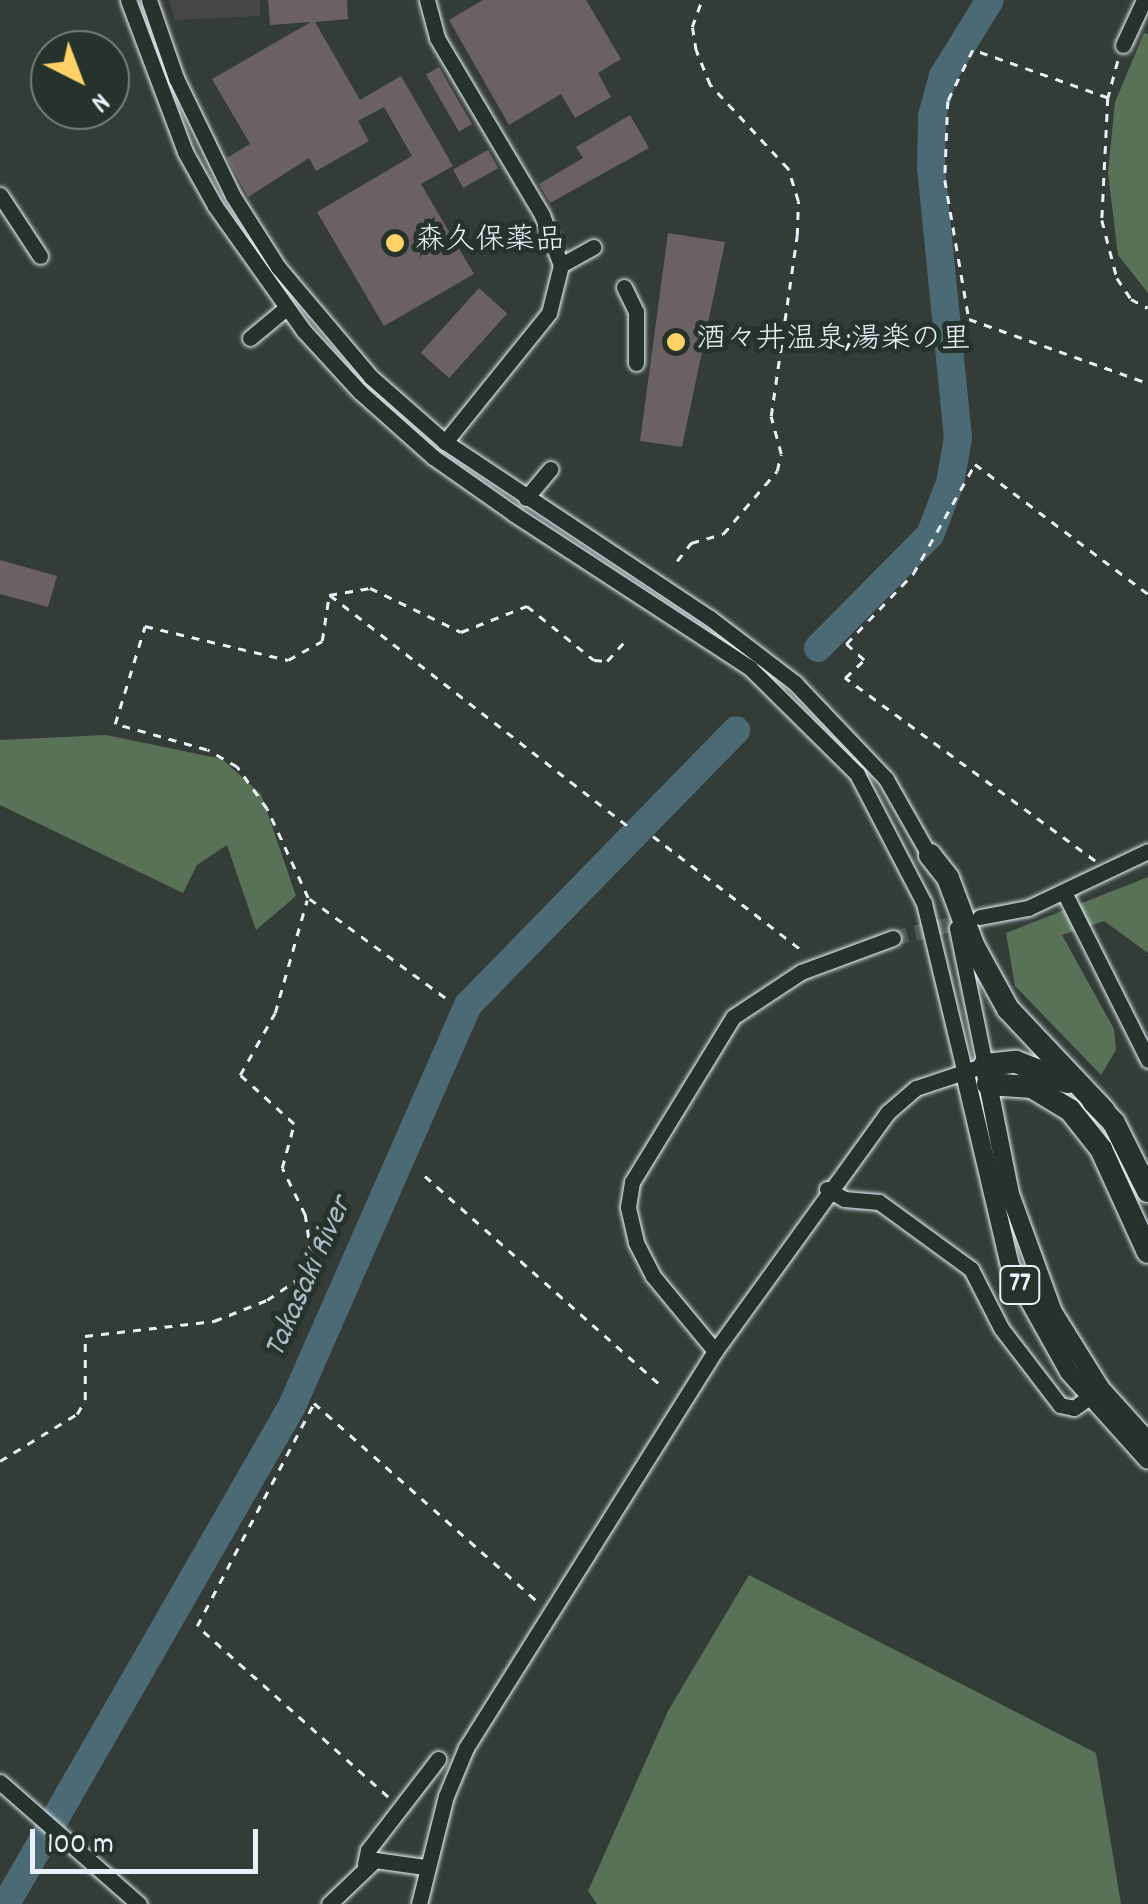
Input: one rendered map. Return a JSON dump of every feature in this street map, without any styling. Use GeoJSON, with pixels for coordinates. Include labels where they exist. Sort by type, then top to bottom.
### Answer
{"type":"FeatureCollection","features":[{"type":"Feature","properties":{"kind":"highway"},"geometry":{"type":"LineString","coordinates":[[930,855],[948,878],[986,974],[1008,1010],[1104,1111],[1148,1191]]}},
{"type":"Feature","properties":{"kind":"highway"},"geometry":{"type":"LineString","coordinates":[[979,1074],[1016,1062],[1047,1070],[1104,1111]]}},
{"type":"Feature","properties":{"kind":"highway"},"geometry":{"type":"LineString","coordinates":[[979,1074],[1032,1087],[1070,1110],[1101,1149],[1148,1252]]}},
{"type":"Feature","properties":{"kind":"main road","name":"77"},"geometry":{"type":"LineString","coordinates":[[979,1074],[1010,1266],[1047,1339],[1090,1398],[1148,1460]]}},
{"type":"Feature","properties":{"kind":"main road","name":"77"},"geometry":{"type":"LineString","coordinates":[[979,1074],[1010,1194],[1053,1312],[1101,1389],[1148,1442]]}},
{"type":"Feature","properties":{"kind":"street"},"geometry":{"type":"LineString","coordinates":[[128,0],[185,152],[286,308],[360,392],[434,457],[750,668],[837,750],[875,800],[924,903],[979,1074]]}},
{"type":"Feature","properties":{"kind":"street"},"geometry":{"type":"LineString","coordinates":[[149,0],[205,141],[278,266],[371,377],[445,442],[710,618],[796,683],[886,779],[930,855],[957,928],[979,1074]]}},
{"type":"Feature","properties":{"kind":"street"},"geometry":{"type":"LineString","coordinates":[[427,0],[437,38],[542,215],[562,265],[549,314],[445,442]]}},
{"type":"Feature","properties":{"kind":"street"},"geometry":{"type":"LineString","coordinates":[[1122,45],[1144,0]]}},
{"type":"Feature","properties":{"kind":"street"},"geometry":{"type":"LineString","coordinates":[[0,195],[40,256]]}},
{"type":"Feature","properties":{"kind":"street"},"geometry":{"type":"LineString","coordinates":[[562,265],[593,247]]}},
{"type":"Feature","properties":{"kind":"street"},"geometry":{"type":"LineString","coordinates":[[624,287],[636,312],[636,363]]}},
{"type":"Feature","properties":{"kind":"street"},"geometry":{"type":"LineString","coordinates":[[250,338],[286,308]]}},
{"type":"Feature","properties":{"kind":"street"},"geometry":{"type":"LineString","coordinates":[[526,498],[550,469]]}},
{"type":"Feature","properties":{"kind":"street"},"geometry":{"type":"LineString","coordinates":[[980,917],[1064,892],[1105,868],[1148,851]]}},
{"type":"Feature","properties":{"kind":"street"},"geometry":{"type":"LineString","coordinates":[[1064,892],[1148,1060]]}},
{"type":"Feature","properties":{"kind":"street"},"geometry":{"type":"LineString","coordinates":[[715,1351],[653,1276],[636,1242],[628,1207],[632,1182],[733,1017],[760,994],[821,965],[893,938]]}},
{"type":"Feature","properties":{"kind":"street"},"geometry":{"type":"LineString","coordinates":[[419,1904],[425,1866],[466,1748],[715,1351],[827,1189],[902,1098],[979,1074]]}},
{"type":"Feature","properties":{"kind":"street"},"geometry":{"type":"LineString","coordinates":[[827,1189],[844,1199],[879,1202],[972,1269],[1001,1328],[1060,1406],[1074,1408],[1090,1398]]}},
{"type":"Feature","properties":{"kind":"street"},"geometry":{"type":"LineString","coordinates":[[329,1904],[365,1864],[438,1759]]}},
{"type":"Feature","properties":{"kind":"street"},"geometry":{"type":"LineString","coordinates":[[0,1782],[139,1904]]}},
{"type":"Feature","properties":{"kind":"street"},"geometry":{"type":"LineString","coordinates":[[365,1864],[389,1860],[425,1866]]}},
{"type":"Feature","properties":{"kind":"path"},"geometry":{"type":"LineString","coordinates":[[676,561],[691,543],[723,534],[778,471],[781,454],[771,416],[797,236],[798,202],[788,169],[710,85],[696,51],[692,27],[702,0]]}},
{"type":"Feature","properties":{"kind":"path"},"geometry":{"type":"LineString","coordinates":[[1122,45],[1108,98],[1102,220],[1108,254],[1132,299],[1148,308]]}},
{"type":"Feature","properties":{"kind":"path"},"geometry":{"type":"LineString","coordinates":[[1108,98],[973,50],[948,101],[945,180],[969,320],[1148,383]]}},
{"type":"Feature","properties":{"kind":"path"},"geometry":{"type":"LineString","coordinates":[[1105,868],[845,678],[864,660],[846,644],[913,574],[975,464],[1148,594]]}},
{"type":"Feature","properties":{"kind":"path"},"geometry":{"type":"LineString","coordinates":[[329,594],[370,588],[460,632],[528,606],[594,660],[607,661],[628,638]]}},
{"type":"Feature","properties":{"kind":"path"},"geometry":{"type":"LineString","coordinates":[[329,594],[630,826]]}},
{"type":"Feature","properties":{"kind":"path"},"geometry":{"type":"LineString","coordinates":[[329,594],[322,641],[288,660],[145,626],[115,724],[207,750],[238,767],[266,809],[308,898],[445,998]]}},
{"type":"Feature","properties":{"kind":"path"},"geometry":{"type":"LineString","coordinates":[[653,836],[821,965]]}},
{"type":"Feature","properties":{"kind":"path"},"geometry":{"type":"LineString","coordinates":[[0,1461],[77,1414],[84,1400],[84,1336],[214,1321],[267,1300],[312,1269],[305,1215],[282,1168],[294,1124],[240,1075],[275,1014],[308,898]]}},
{"type":"Feature","properties":{"kind":"path"},"geometry":{"type":"LineString","coordinates":[[425,1176],[664,1388]]}},
{"type":"Feature","properties":{"kind":"path"},"geometry":{"type":"LineString","coordinates":[[401,1808],[197,1626],[314,1402],[551,1614]]}},
{"type":"Feature","properties":{"kind":"shaded area"},"geometry":{"type":"Polygon","coordinates":[[[169,0],[260,0],[260,16],[175,20],[169,0]]]}},
{"type":"Feature","properties":{"kind":"green space"},"geometry":{"type":"Polygon","coordinates":[[[1144,33],[1148,34],[1148,293],[1118,255],[1108,173],[1115,102],[1144,33]]]}},
{"type":"Feature","properties":{"kind":"green space"},"geometry":{"type":"Polygon","coordinates":[[[106,735],[222,759],[261,794],[296,896],[256,930],[227,845],[197,865],[183,893],[0,805],[0,740],[106,735]]]}},
{"type":"Feature","properties":{"kind":"green space"},"geometry":{"type":"Polygon","coordinates":[[[1148,877],[1148,953],[1104,921],[1062,935],[1114,1029],[1116,1050],[1101,1075],[1015,986],[1006,933],[1148,877]]]}},
{"type":"Feature","properties":{"kind":"green space"},"geometry":{"type":"Polygon","coordinates":[[[749,1575],[1096,1753],[1121,1904],[597,1904],[588,1891],[668,1711],[749,1575]]]}},
{"type":"Feature","properties":{"kind":"building"},"geometry":{"type":"Polygon","coordinates":[[[268,0],[347,0],[348,19],[315,22],[360,100],[401,76],[453,166],[421,184],[474,274],[384,326],[317,212],[412,156],[384,107],[358,121],[369,141],[316,171],[309,158],[248,197],[227,158],[250,144],[212,79],[311,22],[270,25],[268,0]]]}},
{"type":"Feature","properties":{"kind":"building"},"geometry":{"type":"Polygon","coordinates":[[[483,0],[586,0],[621,59],[598,73],[611,97],[575,118],[561,94],[509,125],[449,20],[483,0]]]}},
{"type":"Feature","properties":{"kind":"building"},"geometry":{"type":"Polygon","coordinates":[[[439,67],[472,124],[459,132],[426,74],[439,67]]]}},
{"type":"Feature","properties":{"kind":"building"},"geometry":{"type":"Polygon","coordinates":[[[630,115],[649,148],[550,203],[539,184],[583,158],[576,147],[630,115]]]}},
{"type":"Feature","properties":{"kind":"building"},"geometry":{"type":"Polygon","coordinates":[[[488,150],[498,168],[463,188],[453,169],[488,150]]]}},
{"type":"Feature","properties":{"kind":"building","name":"酒々井温泉;湯楽の里"},"geometry":{"type":"Polygon","coordinates":[[[668,233],[725,242],[682,447],[640,441],[668,233]]]}},
{"type":"Feature","properties":{"kind":"building"},"geometry":{"type":"Polygon","coordinates":[[[479,288],[507,313],[449,378],[421,353],[479,288]]]}},
{"type":"Feature","properties":{"kind":"building"},"geometry":{"type":"Polygon","coordinates":[[[0,560],[57,576],[48,607],[0,594],[0,560]]]}},
{"type":"Feature","properties":{"kind":"waterway","name":"Takasaki River"},"geometry":{"type":"LineString","coordinates":[[818,648],[930,535],[950,483],[958,438],[931,169],[932,116],[943,76],[990,0]]}},
{"type":"Feature","properties":{"kind":"waterway","name":"Takasaki River"},"geometry":{"type":"LineString","coordinates":[[6,1904],[292,1406],[468,1005],[736,730]]}},
{"type":"Feature","properties":{"kind":"tunnel"},"geometry":{"type":"LineString","coordinates":[[893,938],[967,920]]}},
{"type":"Feature","properties":{"kind":"place","name":"森久保薬品"},"geometry":{"type":"Point","coordinates":[395,243]}},
{"type":"Feature","properties":{"kind":"place","name":"酒々井温泉;湯楽の里"},"geometry":{"type":"Point","coordinates":[676,342]}}]}
